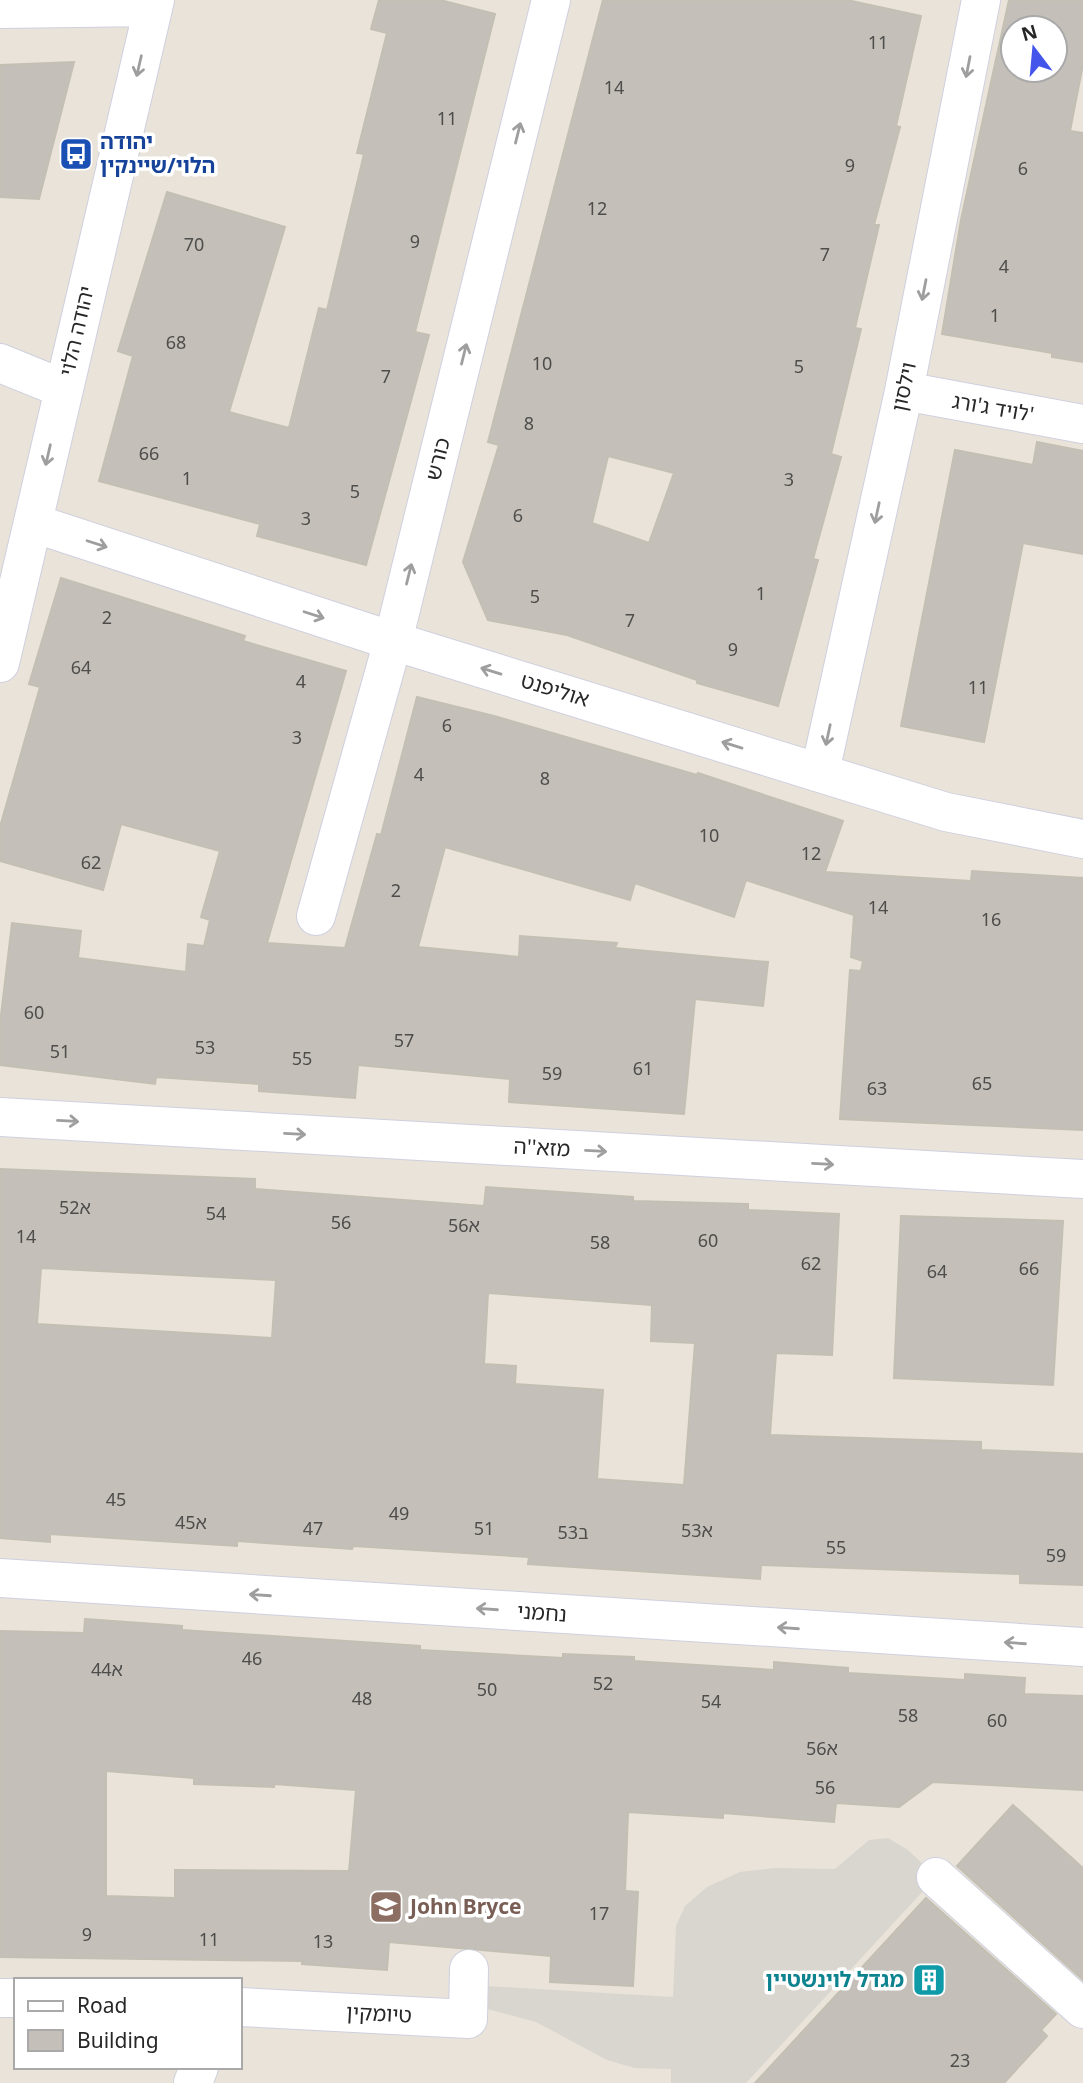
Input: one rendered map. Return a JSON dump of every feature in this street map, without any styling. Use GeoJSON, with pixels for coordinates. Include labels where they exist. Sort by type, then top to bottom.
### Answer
{"type":"FeatureCollection","features":[{"type":"Feature","properties":{"kind":"street","name":"כורש"},"geometry":{"type":"LineString","coordinates":[[316,916],[393,641],[551,0]]}},
{"type":"Feature","properties":{"kind":"street","name":"וילסון"},"geometry":{"type":"LineString","coordinates":[[820,772],[904,391],[981,0]]}},
{"type":"Feature","properties":{"kind":"street"},"geometry":{"type":"LineString","coordinates":[[0,9],[154,4]]}},
{"type":"Feature","properties":{"kind":"street","name":"יהודה הלוי"},"geometry":{"type":"LineString","coordinates":[[0,663],[154,4]]}},
{"type":"Feature","properties":{"kind":"street"},"geometry":{"type":"LineString","coordinates":[[0,363],[64,389]]}},
{"type":"Feature","properties":{"kind":"street","name":"לויד ג'ורג'"},"geometry":{"type":"LineString","coordinates":[[904,391],[1083,424]]}},
{"type":"Feature","properties":{"kind":"street","name":"אוליפנט"},"geometry":{"type":"LineString","coordinates":[[33,523],[393,641],[946,812],[1083,839]]}},
{"type":"Feature","properties":{"kind":"street","name":"מזא''ה"},"geometry":{"type":"LineString","coordinates":[[0,1117],[1083,1179]]}},
{"type":"Feature","properties":{"kind":"street","name":"נחמני"},"geometry":{"type":"LineString","coordinates":[[0,1578],[1083,1647]]}},
{"type":"Feature","properties":{"kind":"street"},"geometry":{"type":"LineString","coordinates":[[936,1877],[1083,2008]]}},
{"type":"Feature","properties":{"kind":"street","name":"טיומקין"},"geometry":{"type":"LineString","coordinates":[[254,2018],[468,2019],[469,1969]]}},
{"type":"Feature","properties":{"kind":"shaded area"},"geometry":{"type":"Polygon","coordinates":[[[888,1838],[908,1850],[936,1877],[746,2083],[671,2083],[671,2069],[635,2068],[607,2060],[536,2022],[468,2004],[469,1985],[673,1997],[676,1926],[685,1906],[707,1887],[740,1872],[776,1868],[835,1869],[869,1840],[888,1838]]]}},
{"type":"Feature","properties":{"kind":"building"},"geometry":{"type":"Polygon","coordinates":[[[379,0],[440,0],[495,14],[415,332],[429,335],[366,565],[257,536],[260,524],[99,481],[133,356],[118,351],[167,192],[285,227],[229,412],[289,428],[319,308],[327,310],[364,154],[357,153],[387,33],[371,29],[379,0]]]}},
{"type":"Feature","properties":{"kind":"building"},"geometry":{"type":"Polygon","coordinates":[[[603,0],[847,0],[921,16],[896,126],[900,127],[874,225],[879,225],[855,328],[861,329],[831,454],[841,457],[813,559],[818,560],[778,706],[697,683],[697,680],[567,635],[488,620],[463,562],[499,445],[488,442],[603,0]],[[608,456],[592,523],[649,543],[674,473],[608,456]]]}},
{"type":"Feature","properties":{"kind":"building"},"geometry":{"type":"Polygon","coordinates":[[[1009,0],[1083,0],[1083,64],[1070,131],[1083,133],[1083,362],[1052,357],[1052,353],[942,334],[961,220],[999,46],[999,84],[1069,84],[1069,14],[1006,14],[1009,0]]]}},
{"type":"Feature","properties":{"kind":"building"},"geometry":{"type":"Polygon","coordinates":[[[74,62],[39,199],[0,197],[0,65],[74,62]]]}},
{"type":"Feature","properties":{"kind":"building"},"geometry":{"type":"Polygon","coordinates":[[[1037,442],[1083,451],[1083,554],[1023,543],[984,742],[901,726],[955,450],[1033,465],[1037,442]]]}},
{"type":"Feature","properties":{"kind":"building"},"geometry":{"type":"Polygon","coordinates":[[[61,578],[245,636],[243,641],[346,671],[267,943],[345,948],[377,834],[381,835],[417,697],[494,716],[697,775],[698,773],[843,821],[825,872],[971,881],[972,871],[1083,878],[1083,1130],[840,1119],[850,970],[861,971],[863,961],[851,957],[854,915],[746,880],[734,917],[635,883],[630,900],[445,847],[418,947],[519,957],[520,936],[617,943],[615,948],[768,962],[763,1006],[695,999],[684,1114],[509,1102],[510,1079],[358,1065],[355,1098],[259,1091],[259,1084],[156,1077],[155,1084],[0,1065],[0,1024],[12,923],[81,931],[78,958],[186,972],[188,944],[204,946],[210,920],[201,917],[220,851],[121,824],[103,890],[0,861],[0,827],[40,687],[29,684],[61,578]]]}},
{"type":"Feature","properties":{"kind":"building"},"geometry":{"type":"Polygon","coordinates":[[[0,1169],[255,1179],[255,1189],[484,1206],[486,1187],[633,1197],[633,1201],[748,1204],[748,1210],[839,1214],[832,1355],[776,1353],[770,1435],[981,1442],[981,1450],[1083,1454],[1083,1585],[1020,1583],[1020,1574],[761,1565],[760,1579],[528,1564],[529,1557],[353,1546],[352,1549],[237,1541],[237,1546],[50,1534],[50,1542],[0,1538],[0,1169]],[[41,1268],[37,1324],[272,1338],[276,1280],[41,1268]],[[488,1293],[484,1364],[516,1366],[515,1384],[603,1390],[597,1479],[684,1485],[695,1343],[651,1341],[652,1305],[488,1293]]]}},
{"type":"Feature","properties":{"kind":"building"},"geometry":{"type":"Polygon","coordinates":[[[901,1216],[1063,1221],[1053,1385],[894,1378],[901,1216]]]}},
{"type":"Feature","properties":{"kind":"building"},"geometry":{"type":"Polygon","coordinates":[[[85,1619],[182,1626],[182,1630],[420,1646],[420,1650],[563,1658],[563,1654],[634,1657],[634,1661],[774,1670],[774,1662],[848,1668],[848,1673],[965,1680],[965,1674],[1025,1678],[1024,1694],[1083,1696],[1083,1790],[933,1782],[899,1807],[836,1803],[834,1822],[723,1813],[723,1818],[628,1812],[625,1891],[638,1892],[633,1986],[550,1982],[551,1956],[389,1942],[387,1970],[302,1964],[302,1961],[0,1957],[0,1631],[84,1633],[85,1619]],[[106,1771],[106,1896],[175,1898],[175,1870],[349,1871],[356,1790],[274,1784],[274,1787],[194,1784],[194,1778],[106,1771]]]}},
{"type":"Feature","properties":{"kind":"building"},"geometry":{"type":"Polygon","coordinates":[[[1013,1805],[1083,1868],[1083,1980],[957,1866],[1013,1805]]]}},
{"type":"Feature","properties":{"kind":"building","name":"מגדל לוינשטיין"},"geometry":{"type":"Polygon","coordinates":[[[926,1898],[1056,2014],[1041,2030],[1047,2036],[1004,2083],[755,2083],[926,1898]]]}},
{"type":"Feature","properties":{"kind":"place","name":"יהודה הלוי/שיינקין"},"geometry":{"type":"Point","coordinates":[76,154]}},
{"type":"Feature","properties":{"kind":"place","name":"John Bryce"},"geometry":{"type":"Point","coordinates":[386,1907]}},
{"type":"Feature","properties":{"kind":"place","name":"מגדל לוינשטיין"},"geometry":{"type":"Point","coordinates":[929,1980]}}]}
